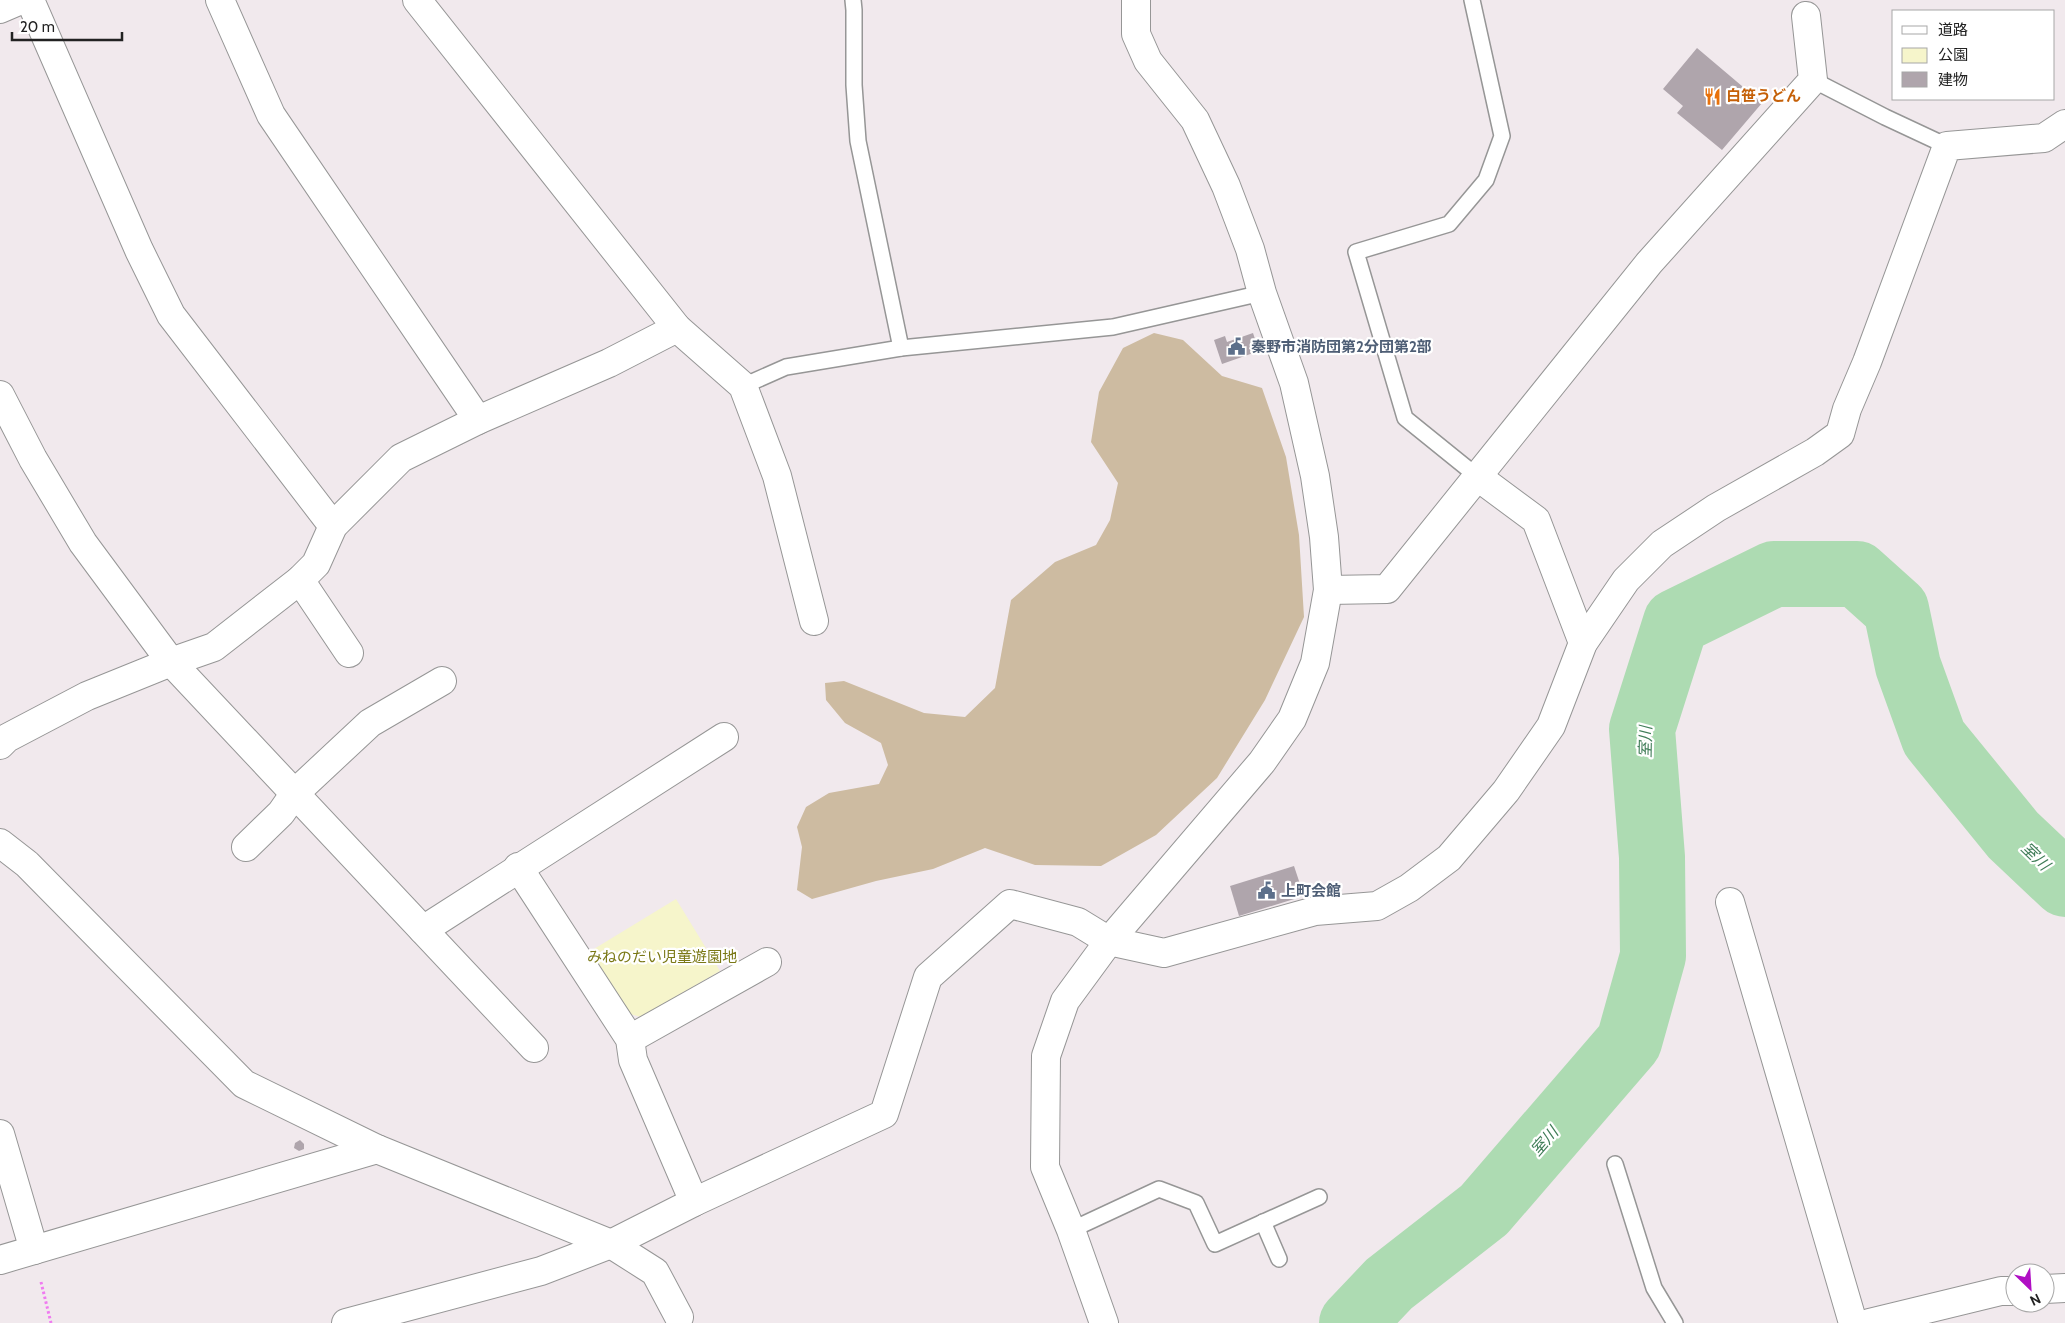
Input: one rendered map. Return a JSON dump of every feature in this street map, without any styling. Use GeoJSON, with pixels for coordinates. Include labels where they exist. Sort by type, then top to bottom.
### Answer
{"type":"FeatureCollection","features":[{"type":"Feature","properties":{"kind":"street"},"geometry":{"type":"LineString","coordinates":[[0,9],[21,0]]}},
{"type":"Feature","properties":{"kind":"street"},"geometry":{"type":"LineString","coordinates":[[30,0],[139,250],[171,315],[333,526]]}},
{"type":"Feature","properties":{"kind":"street"},"geometry":{"type":"LineString","coordinates":[[220,0],[271,115],[478,420]]}},
{"type":"Feature","properties":{"kind":"street"},"geometry":{"type":"LineString","coordinates":[[417,0],[677,328],[743,386],[777,476],[814,621]]}},
{"type":"Feature","properties":{"kind":"street"},"geometry":{"type":"LineString","coordinates":[[1104,1323],[1071,1230],[1045,1167],[1046,1056],[1065,1001],[1109,941],[1262,762],[1292,719],[1316,663],[1328,590],[1324,537],[1315,476],[1294,383],[1262,293],[1250,249],[1226,186],[1195,120],[1148,61],[1136,34],[1136,0]]}},
{"type":"Feature","properties":{"kind":"street"},"geometry":{"type":"LineString","coordinates":[[1328,590],[1387,589],[1649,263],[1813,80],[1806,16]]}},
{"type":"Feature","properties":{"kind":"street"},"geometry":{"type":"LineString","coordinates":[[346,1323],[541,1271],[611,1244],[694,1202],[884,1114],[928,977],[1010,904],[1078,922],[1109,941],[1164,953],[1316,911],[1377,906],[1409,888],[1449,858],[1506,792],[1551,726],[1583,643],[1626,580],[1662,544],[1716,508],[1815,452],[1840,434],[1847,409],[1867,362],[1947,146],[2044,138],[2065,124]]}},
{"type":"Feature","properties":{"kind":"street"},"geometry":{"type":"LineString","coordinates":[[2,737],[87,696],[214,647],[300,580],[316,564],[333,526],[401,458],[478,420],[609,363],[677,328]]}},
{"type":"Feature","properties":{"kind":"street"},"geometry":{"type":"LineString","coordinates":[[0,395],[33,459],[83,543],[171,662],[534,1048]]}},
{"type":"Feature","properties":{"kind":"street"},"geometry":{"type":"LineString","coordinates":[[1478,477],[1536,520],[1583,643]]}},
{"type":"Feature","properties":{"kind":"street"},"geometry":{"type":"LineString","coordinates":[[300,580],[349,653]]}},
{"type":"Feature","properties":{"kind":"street"},"geometry":{"type":"LineString","coordinates":[[246,847],[281,813],[295,794],[370,723],[442,680]]}},
{"type":"Feature","properties":{"kind":"street"},"geometry":{"type":"LineString","coordinates":[[423,930],[518,867],[724,737]]}},
{"type":"Feature","properties":{"kind":"street"},"geometry":{"type":"LineString","coordinates":[[0,842],[34,871],[244,1084],[377,1149],[611,1244],[655,1272],[679,1317]]}},
{"type":"Feature","properties":{"kind":"street"},"geometry":{"type":"LineString","coordinates":[[518,867],[630,1039],[633,1060],[694,1202]]}},
{"type":"Feature","properties":{"kind":"street"},"geometry":{"type":"LineString","coordinates":[[1730,902],[1853,1323]]}},
{"type":"Feature","properties":{"kind":"street"},"geometry":{"type":"LineString","coordinates":[[630,1039],[767,962]]}},
{"type":"Feature","properties":{"kind":"street"},"geometry":{"type":"LineString","coordinates":[[0,1134],[34,1250]]}},
{"type":"Feature","properties":{"kind":"street"},"geometry":{"type":"LineString","coordinates":[[0,1260],[377,1149]]}},
{"type":"Feature","properties":{"kind":"street"},"geometry":{"type":"LineString","coordinates":[[1869,1323],[2005,1291]]}},
{"type":"Feature","properties":{"kind":"lane"},"geometry":{"type":"LineString","coordinates":[[853,0],[854,85],[858,141],[901,348]]}},
{"type":"Feature","properties":{"kind":"lane"},"geometry":{"type":"LineString","coordinates":[[1472,0],[1502,136],[1486,180],[1449,224],[1356,252],[1405,418],[1478,477]]}},
{"type":"Feature","properties":{"kind":"lane"},"geometry":{"type":"LineString","coordinates":[[1813,80],[1947,146]]}},
{"type":"Feature","properties":{"kind":"lane"},"geometry":{"type":"LineString","coordinates":[[743,386],[786,367],[901,348],[1113,327],[1262,293]]}},
{"type":"Feature","properties":{"kind":"lane"},"geometry":{"type":"LineString","coordinates":[[1615,1164],[1654,1288],[1676,1323]]}},
{"type":"Feature","properties":{"kind":"lane"},"geometry":{"type":"LineString","coordinates":[[1071,1230],[1159,1189],[1196,1203],[1215,1244],[1319,1197]]}},
{"type":"Feature","properties":{"kind":"lane"},"geometry":{"type":"LineString","coordinates":[[1263,1222],[1279,1259]]}},
{"type":"Feature","properties":{"kind":"path"},"geometry":{"type":"LineString","coordinates":[[40,1279],[51,1323]]}},
{"type":"Feature","properties":{"kind":"shaded area"},"geometry":{"type":"Polygon","coordinates":[[[1154,333],[1183,340],[1222,376],[1262,388],[1286,457],[1299,535],[1304,617],[1265,700],[1217,778],[1156,835],[1101,866],[1035,865],[985,848],[933,869],[876,881],[812,899],[797,890],[802,847],[797,827],[806,807],[829,793],[879,784],[888,765],[881,743],[845,723],[826,700],[825,683],[844,681],[924,713],[965,717],[995,688],[1011,600],[1055,562],[1096,545],[1110,520],[1118,483],[1091,442],[1099,392],[1123,348],[1154,333]]]}},
{"type":"Feature","properties":{"kind":"green space","name":"みねのだい児童遊園地"},"geometry":{"type":"Polygon","coordinates":[[[676,899],[720,971],[641,1017],[626,1013],[589,952],[676,899]]]}},
{"type":"Feature","properties":{"kind":"building","name":"白笹うどん"},"geometry":{"type":"Polygon","coordinates":[[[1697,48],[1762,103],[1722,150],[1677,113],[1683,106],[1663,89],[1697,48]]]}},
{"type":"Feature","properties":{"kind":"building","name":"秦野市消防団第2分団第2部"},"geometry":{"type":"Polygon","coordinates":[[[1253,333],[1259,351],[1222,364],[1214,340],[1225,336],[1227,342],[1253,333]]]}},
{"type":"Feature","properties":{"kind":"building","name":"上町会館"},"geometry":{"type":"Polygon","coordinates":[[[1294,866],[1304,896],[1239,916],[1230,886],[1294,866]]]}},
{"type":"Feature","properties":{"kind":"building"},"geometry":{"type":"Polygon","coordinates":[[[300,1140],[304,1144],[304,1149],[299,1151],[294,1148],[295,1143],[300,1140]]]}},
{"type":"Feature","properties":{"kind":"waterway","name":"室川"},"geometry":{"type":"LineString","coordinates":[[1352,1323],[1389,1284],[1484,1210],[1629,1042],[1653,956],[1652,857],[1642,729],[1676,622],[1774,574],[1857,574],[1896,609],[1908,666],[1934,738],[2013,835],[2065,884]]}},
{"type":"Feature","properties":{"kind":"place","name":"白笹うどん"},"geometry":{"type":"Point","coordinates":[1712,96]}},
{"type":"Feature","properties":{"kind":"place","name":"秦野市消防団第2分団第2部"},"geometry":{"type":"Point","coordinates":[1237,347]}},
{"type":"Feature","properties":{"kind":"place","name":"上町会館"},"geometry":{"type":"Point","coordinates":[1267,891]}}]}
